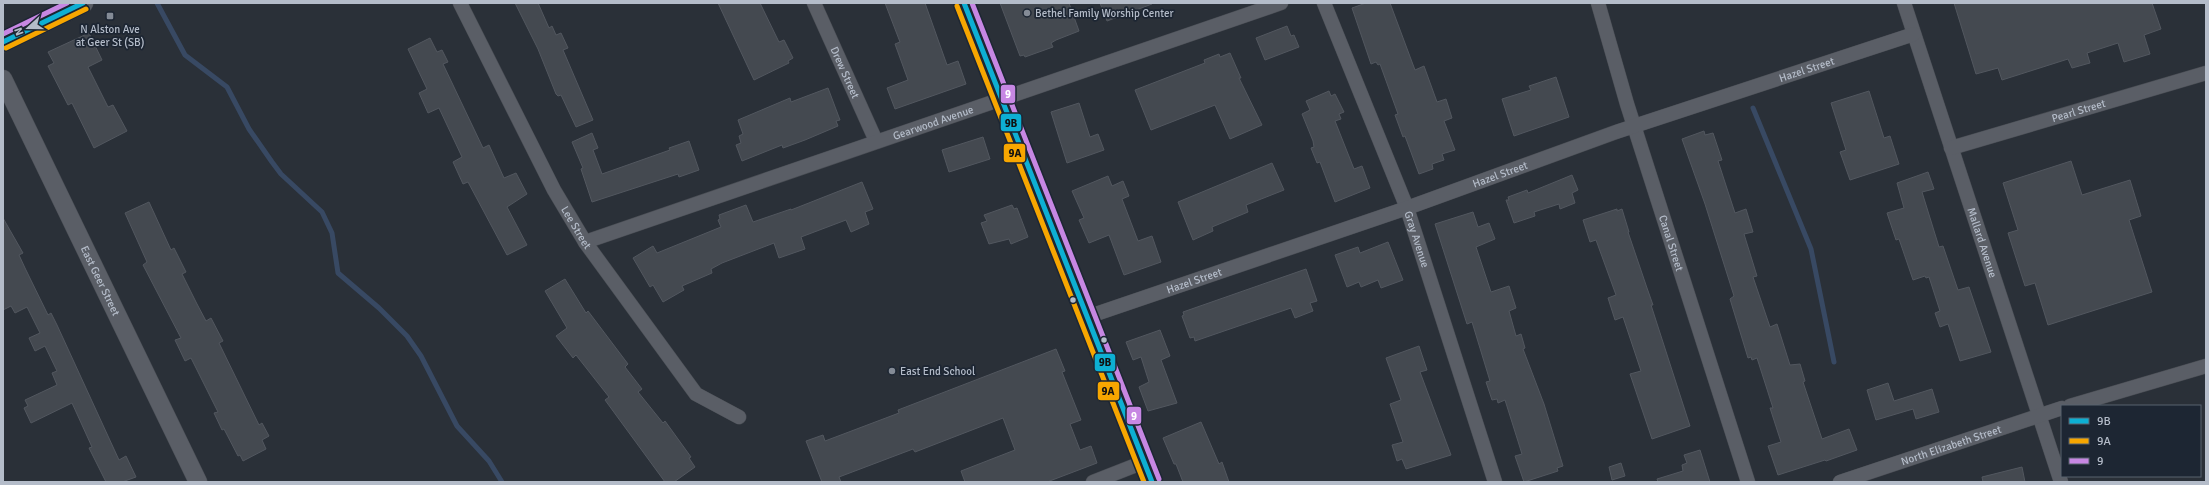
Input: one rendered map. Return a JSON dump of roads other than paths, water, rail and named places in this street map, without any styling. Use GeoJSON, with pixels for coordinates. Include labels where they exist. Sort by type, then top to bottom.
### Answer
{"type":"FeatureCollection","features":[{"type":"Feature","properties":{"kind":"main road"},"geometry":{"type":"LineString","coordinates":[[3,42],[83,3]]}},
{"type":"Feature","properties":{"kind":"street","name":"Lee Street"},"geometry":{"type":"LineString","coordinates":[[460,3],[554,190],[585,242],[696,394],[739,417]]}},
{"type":"Feature","properties":{"kind":"street","name":"Drew Street"},"geometry":{"type":"LineString","coordinates":[[814,3],[876,141]]}},
{"type":"Feature","properties":{"kind":"street"},"geometry":{"type":"LineString","coordinates":[[964,3],[1000,100],[1152,482]]}},
{"type":"Feature","properties":{"kind":"street","name":"Gearwood Avenue"},"geometry":{"type":"LineString","coordinates":[[585,242],[1281,3]]}},
{"type":"Feature","properties":{"kind":"street","name":"Gray Avenue"},"geometry":{"type":"LineString","coordinates":[[1324,3],[1407,208],[1495,482]]}},
{"type":"Feature","properties":{"kind":"street","name":"Canal Street"},"geometry":{"type":"LineString","coordinates":[[1598,3],[1634,126],[1748,482]]}},
{"type":"Feature","properties":{"kind":"street","name":"Mallard Avenue"},"geometry":{"type":"LineString","coordinates":[[1904,3],[2061,482]]}},
{"type":"Feature","properties":{"kind":"street","name":"Hazel Street"},"geometry":{"type":"LineString","coordinates":[[1087,317],[1407,208],[1634,126],[1914,34]]}},
{"type":"Feature","properties":{"kind":"street","name":"Pearl Street"},"geometry":{"type":"LineString","coordinates":[[1951,148],[2206,73]]}},
{"type":"Feature","properties":{"kind":"street","name":"East Geer Street"},"geometry":{"type":"LineString","coordinates":[[3,79],[198,482]]}},
{"type":"Feature","properties":{"kind":"street"},"geometry":{"type":"LineString","coordinates":[[2073,405],[2206,366]]}},
{"type":"Feature","properties":{"kind":"street","name":"North Elizabeth Street"},"geometry":{"type":"LineString","coordinates":[[1840,482],[2061,408]]}},
{"type":"Feature","properties":{"kind":"street"},"geometry":{"type":"LineString","coordinates":[[1093,482],[1144,462]]}},
{"type":"Feature","properties":{"kind":"waterway"},"geometry":{"type":"LineString","coordinates":[[157,3],[185,55],[227,87],[249,129],[281,174],[322,212],[332,233],[338,273],[379,308],[407,336],[421,356],[457,426],[489,461],[502,482]]}},
{"type":"Feature","properties":{"kind":"waterway"},"geometry":{"type":"LineString","coordinates":[[1753,108],[1811,249],[1834,362]]}},
{"type":"Feature","properties":{"kind":"place","name":"Bethel Family Worship Center"},"geometry":{"type":"Point","coordinates":[1027,13]}},
{"type":"Feature","properties":{"kind":"place","name":"N Alston Ave at Geer St (SB)"},"geometry":{"type":"Point","coordinates":[110,16]}},
{"type":"Feature","properties":{"kind":"place","name":"East End School"},"geometry":{"type":"Point","coordinates":[892,371]}}]}
